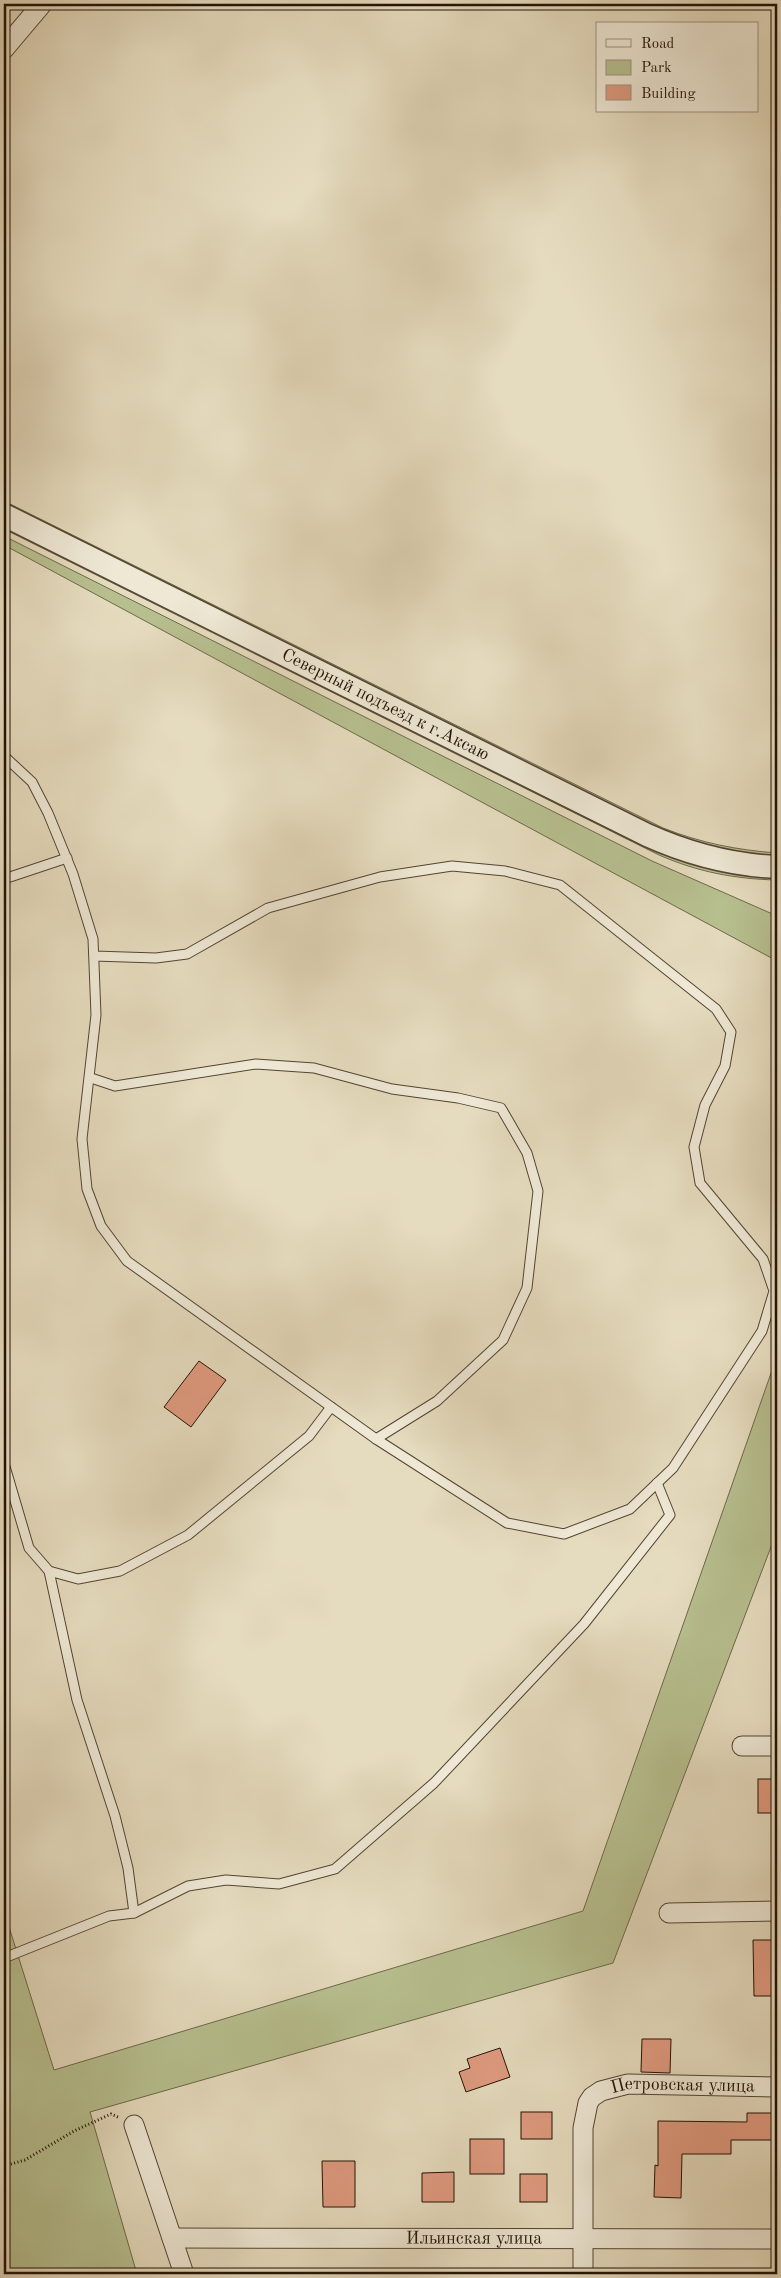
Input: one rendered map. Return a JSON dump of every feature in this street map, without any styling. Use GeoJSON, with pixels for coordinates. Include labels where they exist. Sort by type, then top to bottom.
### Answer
{"type":"FeatureCollection","features":[{"type":"Feature","properties":{"kind":"street"},"geometry":{"type":"LineString","coordinates":[[4,49],[42,4]]}},
{"type":"Feature","properties":{"kind":"street","name":"Северный подъезд к г.Аксаю"},"geometry":{"type":"LineString","coordinates":[[4,515],[647,835],[712,859],[777,867]]}},
{"type":"Feature","properties":{"kind":"street"},"geometry":{"type":"LineString","coordinates":[[742,1746],[777,1746]]}},
{"type":"Feature","properties":{"kind":"street"},"geometry":{"type":"LineString","coordinates":[[669,1913],[777,1910]]}},
{"type":"Feature","properties":{"kind":"street","name":"Петровская улица"},"geometry":{"type":"LineString","coordinates":[[584,2240],[583,2128],[588,2103],[592,2097],[601,2091],[628,2084],[777,2087]]}},
{"type":"Feature","properties":{"kind":"street"},"geometry":{"type":"LineString","coordinates":[[134,2125],[184,2274]]}},
{"type":"Feature","properties":{"kind":"street","name":"Ильинская улица"},"geometry":{"type":"LineString","coordinates":[[172,2238],[777,2239]]}},
{"type":"Feature","properties":{"kind":"street"},"geometry":{"type":"LineString","coordinates":[[583,2274],[584,2240]]}},
{"type":"Feature","properties":{"kind":"lane"},"geometry":{"type":"LineString","coordinates":[[4,756],[32,782],[66,858],[93,939],[96,1016],[91,1078],[82,1139],[87,1189],[101,1226],[127,1261],[376,1439],[507,1523],[564,1534],[630,1510],[673,1468],[762,1331],[774,1291],[763,1259],[700,1183],[694,1147],[705,1105],[725,1066],[731,1032],[716,1009],[560,886],[505,871],[452,866],[380,877],[268,908],[187,954],[156,958],[94,956]]}},
{"type":"Feature","properties":{"kind":"lane"},"geometry":{"type":"LineString","coordinates":[[4,879],[66,858]]}},
{"type":"Feature","properties":{"kind":"lane"},"geometry":{"type":"LineString","coordinates":[[91,1078],[115,1086],[256,1064],[314,1068],[392,1089],[458,1098],[501,1108],[527,1153],[538,1191],[527,1288],[503,1340],[437,1401],[376,1439]]}},
{"type":"Feature","properties":{"kind":"lane"},"geometry":{"type":"LineString","coordinates":[[50,1571],[78,1579],[120,1571],[188,1534],[309,1436],[330,1407]]}},
{"type":"Feature","properties":{"kind":"lane"},"geometry":{"type":"LineString","coordinates":[[4,1463],[29,1548],[50,1571],[77,1700],[115,1816],[128,1868],[134,1913]]}},
{"type":"Feature","properties":{"kind":"lane"},"geometry":{"type":"LineString","coordinates":[[4,1958],[109,1916],[134,1913],[188,1886],[226,1880],[278,1884],[335,1869],[434,1783],[584,1624],[670,1515],[658,1483]]}},
{"type":"Feature","properties":{"kind":"path"},"geometry":{"type":"LineString","coordinates":[[4,2166],[25,2160],[74,2131],[111,2114],[134,2125]]}},
{"type":"Feature","properties":{"kind":"green space"},"geometry":{"type":"Polygon","coordinates":[[[4,501],[663,828],[719,845],[777,853],[777,858],[763,858],[675,838],[4,506],[4,501]]]}},
{"type":"Feature","properties":{"kind":"green space"},"geometry":{"type":"Polygon","coordinates":[[[4,523],[648,844],[777,875],[777,880],[717,874],[659,855],[4,529],[4,523]]]}},
{"type":"Feature","properties":{"kind":"green space"},"geometry":{"type":"Polygon","coordinates":[[[4,536],[652,861],[777,916],[777,961],[4,545],[4,536]]]}},
{"type":"Feature","properties":{"kind":"green space"},"geometry":{"type":"Polygon","coordinates":[[[777,1356],[777,1531],[613,1963],[90,2112],[137,2274],[4,2274],[4,1911],[54,2070],[583,1911],[777,1356]]]}},
{"type":"Feature","properties":{"kind":"building"},"geometry":{"type":"Polygon","coordinates":[[[199,1361],[226,1380],[191,1427],[164,1407],[199,1361]]]}},
{"type":"Feature","properties":{"kind":"building"},"geometry":{"type":"Polygon","coordinates":[[[758,1779],[777,1779],[777,1813],[758,1813],[758,1779]]]}},
{"type":"Feature","properties":{"kind":"building"},"geometry":{"type":"Polygon","coordinates":[[[753,1940],[777,1940],[777,1996],[754,1996],[753,1940]]]}},
{"type":"Feature","properties":{"kind":"building"},"geometry":{"type":"Polygon","coordinates":[[[642,2039],[671,2039],[670,2073],[641,2072],[642,2039]]]}},
{"type":"Feature","properties":{"kind":"building"},"geometry":{"type":"Polygon","coordinates":[[[500,2048],[510,2077],[466,2092],[459,2072],[470,2068],[467,2059],[500,2048]]]}},
{"type":"Feature","properties":{"kind":"building"},"geometry":{"type":"Polygon","coordinates":[[[521,2112],[552,2112],[552,2139],[521,2139],[521,2112]]]}},
{"type":"Feature","properties":{"kind":"building"},"geometry":{"type":"Polygon","coordinates":[[[747,2113],[777,2113],[777,2140],[731,2140],[731,2154],[682,2154],[681,2198],[654,2197],[655,2165],[658,2166],[658,2121],[747,2122],[747,2113]]]}},
{"type":"Feature","properties":{"kind":"building"},"geometry":{"type":"Polygon","coordinates":[[[470,2139],[504,2139],[504,2174],[470,2174],[470,2139]]]}},
{"type":"Feature","properties":{"kind":"building"},"geometry":{"type":"Polygon","coordinates":[[[322,2161],[355,2161],[355,2207],[323,2207],[322,2161]]]}},
{"type":"Feature","properties":{"kind":"building"},"geometry":{"type":"Polygon","coordinates":[[[454,2172],[454,2202],[422,2202],[422,2173],[454,2172]]]}},
{"type":"Feature","properties":{"kind":"building"},"geometry":{"type":"Polygon","coordinates":[[[520,2174],[547,2174],[547,2202],[520,2202],[520,2174]]]}}]}
